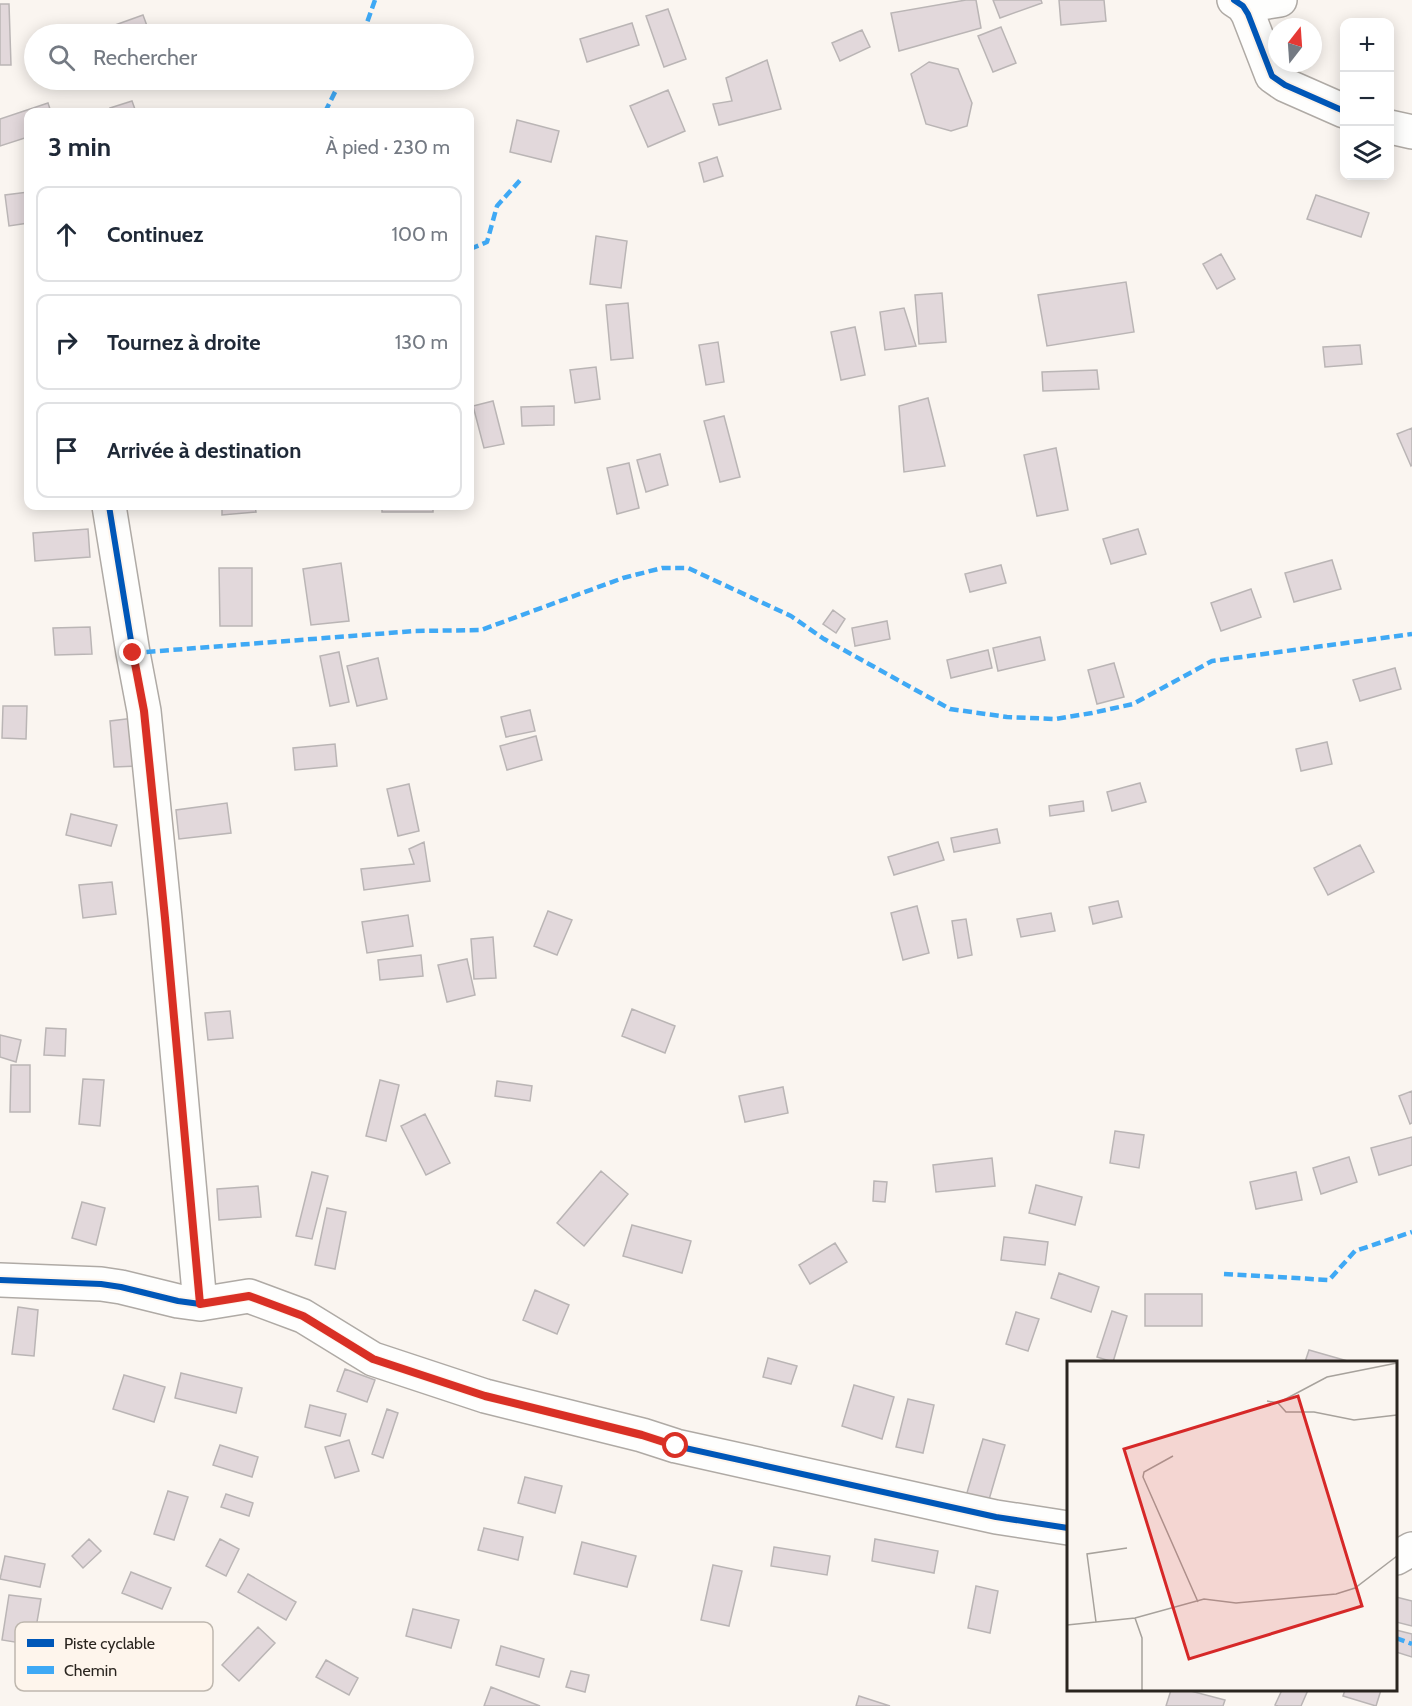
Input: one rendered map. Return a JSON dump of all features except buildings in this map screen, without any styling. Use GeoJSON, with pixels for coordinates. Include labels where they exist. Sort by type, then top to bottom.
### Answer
{"type":"FeatureCollection","features":[{"type":"Feature","properties":{"kind":"street"},"geometry":{"type":"LineString","coordinates":[[1239,3],[1280,0]]}},
{"type":"Feature","properties":{"kind":"street"},"geometry":{"type":"LineString","coordinates":[[1239,3],[1248,14],[1272,76],[1285,85],[1340,109]]}},
{"type":"Feature","properties":{"kind":"street"},"geometry":{"type":"LineString","coordinates":[[1394,129],[1412,132]]}},
{"type":"Feature","properties":{"kind":"street"},"geometry":{"type":"LineString","coordinates":[[110,510],[144,711],[200,1304]]}},
{"type":"Feature","properties":{"kind":"street"},"geometry":{"type":"LineString","coordinates":[[0,1280],[101,1284],[200,1304],[249,1296],[303,1316],[373,1359],[485,1396],[699,1451],[996,1518],[1067,1528]]}},
{"type":"Feature","properties":{"kind":"street"},"geometry":{"type":"LineString","coordinates":[[1397,1557],[1412,1549]]}},
{"type":"Feature","properties":{"kind":"marked path"},"geometry":{"type":"LineString","coordinates":[[367,24],[375,0]]}},
{"type":"Feature","properties":{"kind":"marked path"},"geometry":{"type":"LineString","coordinates":[[327,108],[336,90]]}},
{"type":"Feature","properties":{"kind":"marked path"},"geometry":{"type":"LineString","coordinates":[[474,247],[487,242],[497,206],[522,178]]}},
{"type":"Feature","properties":{"kind":"marked path"},"geometry":{"type":"LineString","coordinates":[[133,653],[415,631],[481,630],[623,578],[662,568],[688,568],[791,616],[824,639],[950,709],[1007,717],[1055,719],[1133,704],[1212,661],[1412,634]]}},
{"type":"Feature","properties":{"kind":"marked path"},"geometry":{"type":"LineString","coordinates":[[1224,1274],[1329,1280],[1355,1251],[1412,1232]]}},
{"type":"Feature","properties":{"kind":"marked path"},"geometry":{"type":"LineString","coordinates":[[1397,1638],[1412,1644]]}},
{"type":"Feature","properties":{"kind":"cycle path"},"geometry":{"type":"LineString","coordinates":[[1234,0],[1243,6],[1248,14],[1272,76],[1285,85],[1340,109]]}},
{"type":"Feature","properties":{"kind":"cycle path"},"geometry":{"type":"LineString","coordinates":[[110,510],[144,711],[200,1304]]}},
{"type":"Feature","properties":{"kind":"cycle path"},"geometry":{"type":"LineString","coordinates":[[0,1280],[101,1284],[200,1304],[249,1296],[303,1316],[373,1359],[485,1396],[642,1435],[676,1446],[996,1517],[1067,1528]]}},
{"type":"Feature","properties":{"kind":"route"},"geometry":{"type":"LineString","coordinates":[[133,653],[144,711],[200,1304],[249,1296],[303,1316],[373,1359],[485,1396],[642,1435],[676,1446]]}}]}
